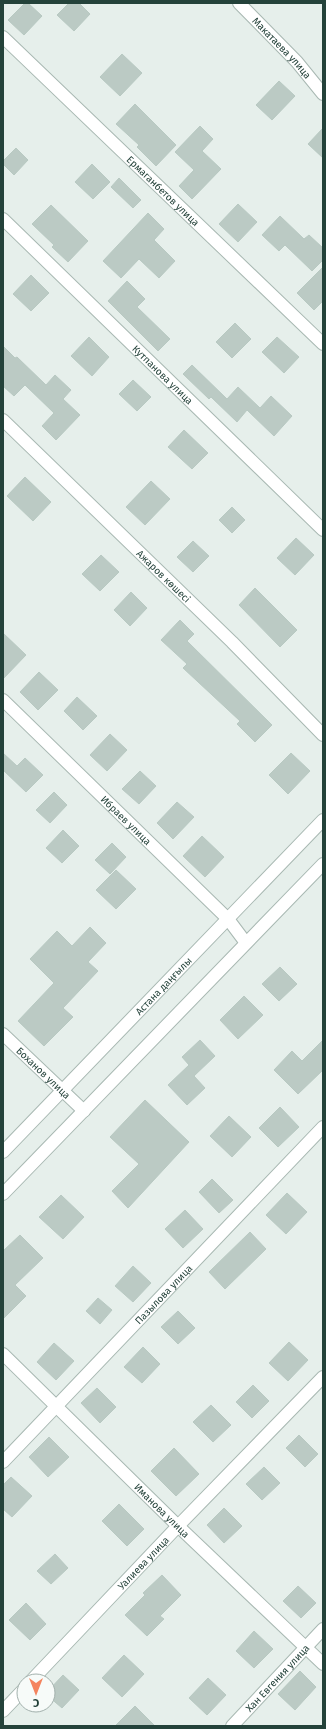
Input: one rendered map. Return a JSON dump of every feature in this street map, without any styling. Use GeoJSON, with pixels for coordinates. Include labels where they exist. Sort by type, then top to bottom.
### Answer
{"type":"FeatureCollection","features":[{"type":"Feature","properties":{"kind":"street","name":"Макатаева улица"},"geometry":{"type":"LineString","coordinates":[[239,3],[297,62],[323,94]]}},
{"type":"Feature","properties":{"kind":"street","name":"Ермаганбетов улица"},"geometry":{"type":"LineString","coordinates":[[3,37],[323,344]]}},
{"type":"Feature","properties":{"kind":"street","name":"Кутпанова улица"},"geometry":{"type":"LineString","coordinates":[[3,219],[323,530]]}},
{"type":"Feature","properties":{"kind":"street","name":"Ажаров көшесі"},"geometry":{"type":"LineString","coordinates":[[3,420],[232,642],[323,735]]}},
{"type":"Feature","properties":{"kind":"street","name":"Ибраев улица"},"geometry":{"type":"LineString","coordinates":[[3,700],[228,919],[246,943]]}},
{"type":"Feature","properties":{"kind":"street","name":"Астана даңғылы"},"geometry":{"type":"LineString","coordinates":[[3,1152],[323,820]]}},
{"type":"Feature","properties":{"kind":"street"},"geometry":{"type":"LineString","coordinates":[[3,1194],[323,864]]}},
{"type":"Feature","properties":{"kind":"street","name":"Боханов улица"},"geometry":{"type":"LineString","coordinates":[[3,1034],[61,1091],[84,1111]]}},
{"type":"Feature","properties":{"kind":"street","name":"Пазылова улица"},"geometry":{"type":"LineString","coordinates":[[3,1462],[323,1127]]}},
{"type":"Feature","properties":{"kind":"street","name":"Иманова улица"},"geometry":{"type":"LineString","coordinates":[[3,1354],[178,1526],[323,1664]]}},
{"type":"Feature","properties":{"kind":"street","name":"Уалиева улица"},"geometry":{"type":"LineString","coordinates":[[39,1673],[178,1526],[323,1377]]}},
{"type":"Feature","properties":{"kind":"street","name":"Хан Евгения улица"},"geometry":{"type":"LineString","coordinates":[[232,1726],[323,1629]]}},
{"type":"Feature","properties":{"kind":"street"},"geometry":{"type":"LineString","coordinates":[[3,1711],[16,1697]]}},
{"type":"Feature","properties":{"kind":"building"},"geometry":{"type":"Polygon","coordinates":[[[25,3],[28,3],[42,16],[24,35],[8,20],[25,3]]]}},
{"type":"Feature","properties":{"kind":"building"},"geometry":{"type":"Polygon","coordinates":[[[69,3],[79,3],[90,14],[74,31],[57,15],[69,3]]]}},
{"type":"Feature","properties":{"kind":"building"},"geometry":{"type":"Polygon","coordinates":[[[122,54],[142,73],[120,96],[100,77],[122,54]]]}},
{"type":"Feature","properties":{"kind":"building"},"geometry":{"type":"Polygon","coordinates":[[[279,81],[295,96],[272,120],[256,105],[279,81]]]}},
{"type":"Feature","properties":{"kind":"building"},"geometry":{"type":"Polygon","coordinates":[[[135,104],[176,145],[156,166],[137,147],[139,145],[116,124],[135,104]]]}},
{"type":"Feature","properties":{"kind":"building"},"geometry":{"type":"Polygon","coordinates":[[[200,126],[213,139],[202,151],[221,169],[192,199],[179,186],[194,170],[175,152],[200,126]]]}},
{"type":"Feature","properties":{"kind":"building"},"geometry":{"type":"Polygon","coordinates":[[[323,128],[323,158],[308,144],[323,128]]]}},
{"type":"Feature","properties":{"kind":"building"},"geometry":{"type":"Polygon","coordinates":[[[16,148],[28,160],[14,175],[3,164],[3,161],[16,148]]]}},
{"type":"Feature","properties":{"kind":"building"},"geometry":{"type":"Polygon","coordinates":[[[92,164],[110,182],[93,199],[75,182],[92,164]]]}},
{"type":"Feature","properties":{"kind":"building"},"geometry":{"type":"Polygon","coordinates":[[[119,178],[141,200],[133,208],[111,187],[119,178]]]}},
{"type":"Feature","properties":{"kind":"building"},"geometry":{"type":"Polygon","coordinates":[[[238,204],[257,222],[238,242],[219,224],[238,204]]]}},
{"type":"Feature","properties":{"kind":"building"},"geometry":{"type":"Polygon","coordinates":[[[51,205],[88,241],[68,262],[52,247],[54,245],[32,224],[51,205]]]}},
{"type":"Feature","properties":{"kind":"building"},"geometry":{"type":"Polygon","coordinates":[[[148,213],[164,229],[154,240],[175,261],[159,278],[139,259],[121,278],[103,261],[148,213]]]}},
{"type":"Feature","properties":{"kind":"building"},"geometry":{"type":"Polygon","coordinates":[[[280,216],[304,239],[309,235],[323,248],[323,260],[312,271],[285,245],[279,251],[262,235],[280,216]]]}},
{"type":"Feature","properties":{"kind":"building"},"geometry":{"type":"Polygon","coordinates":[[[323,267],[323,301],[314,310],[297,293],[323,267]]]}},
{"type":"Feature","properties":{"kind":"building"},"geometry":{"type":"Polygon","coordinates":[[[31,275],[49,293],[31,311],[13,294],[31,275]]]}},
{"type":"Feature","properties":{"kind":"building"},"geometry":{"type":"Polygon","coordinates":[[[127,281],[145,299],[137,307],[170,339],[158,351],[108,301],[127,281]]]}},
{"type":"Feature","properties":{"kind":"building"},"geometry":{"type":"Polygon","coordinates":[[[235,323],[251,339],[232,358],[216,342],[235,323]]]}},
{"type":"Feature","properties":{"kind":"building"},"geometry":{"type":"Polygon","coordinates":[[[89,337],[109,357],[92,376],[71,356],[89,337]]]}},
{"type":"Feature","properties":{"kind":"building"},"geometry":{"type":"Polygon","coordinates":[[[277,337],[299,357],[284,373],[262,352],[277,337]]]}},
{"type":"Feature","properties":{"kind":"building"},"geometry":{"type":"Polygon","coordinates":[[[3,346],[15,358],[17,357],[46,385],[55,375],[71,390],[63,399],[80,415],[56,440],[42,426],[54,413],[25,385],[14,396],[3,386],[3,346]]]}},
{"type":"Feature","properties":{"kind":"building"},"geometry":{"type":"Polygon","coordinates":[[[192,365],[227,399],[238,387],[260,408],[271,396],[292,416],[274,436],[247,410],[237,422],[211,397],[209,399],[183,374],[192,365]]]}},
{"type":"Feature","properties":{"kind":"building"},"geometry":{"type":"Polygon","coordinates":[[[133,380],[151,397],[137,411],[119,394],[133,380]]]}},
{"type":"Feature","properties":{"kind":"building"},"geometry":{"type":"Polygon","coordinates":[[[184,430],[208,453],[192,469],[168,447],[184,430]]]}},
{"type":"Feature","properties":{"kind":"building"},"geometry":{"type":"Polygon","coordinates":[[[25,477],[51,502],[33,521],[7,496],[25,477]]]}},
{"type":"Feature","properties":{"kind":"building"},"geometry":{"type":"Polygon","coordinates":[[[151,481],[170,499],[145,525],[126,507],[151,481]]]}},
{"type":"Feature","properties":{"kind":"building"},"geometry":{"type":"Polygon","coordinates":[[[232,507],[245,520],[232,533],[219,520],[232,507]]]}},
{"type":"Feature","properties":{"kind":"building"},"geometry":{"type":"Polygon","coordinates":[[[296,538],[314,555],[295,575],[277,558],[296,538]]]}},
{"type":"Feature","properties":{"kind":"building"},"geometry":{"type":"Polygon","coordinates":[[[193,541],[209,556],[193,572],[177,557],[193,541]]]}},
{"type":"Feature","properties":{"kind":"building"},"geometry":{"type":"Polygon","coordinates":[[[101,555],[119,572],[100,591],[82,574],[101,555]]]}},
{"type":"Feature","properties":{"kind":"building"},"geometry":{"type":"Polygon","coordinates":[[[255,588],[297,630],[280,647],[239,605],[255,588]]]}},
{"type":"Feature","properties":{"kind":"building"},"geometry":{"type":"Polygon","coordinates":[[[131,592],[147,608],[130,626],[114,610],[131,592]]]}},
{"type":"Feature","properties":{"kind":"building"},"geometry":{"type":"Polygon","coordinates":[[[180,620],[194,634],[187,641],[272,725],[255,742],[237,724],[240,721],[183,668],[187,664],[161,640],[180,620]]]}},
{"type":"Feature","properties":{"kind":"building"},"geometry":{"type":"Polygon","coordinates":[[[3,633],[26,655],[3,679],[3,633]]]}},
{"type":"Feature","properties":{"kind":"building"},"geometry":{"type":"Polygon","coordinates":[[[39,672],[58,690],[38,710],[20,692],[39,672]]]}},
{"type":"Feature","properties":{"kind":"building"},"geometry":{"type":"Polygon","coordinates":[[[77,697],[97,716],[83,730],[64,711],[77,697]]]}},
{"type":"Feature","properties":{"kind":"building"},"geometry":{"type":"Polygon","coordinates":[[[110,734],[127,750],[107,771],[90,755],[110,734]]]}},
{"type":"Feature","properties":{"kind":"building"},"geometry":{"type":"Polygon","coordinates":[[[3,753],[17,766],[25,758],[43,775],[26,792],[3,770],[3,753]]]}},
{"type":"Feature","properties":{"kind":"building"},"geometry":{"type":"Polygon","coordinates":[[[291,753],[310,771],[288,794],[269,775],[291,753]]]}},
{"type":"Feature","properties":{"kind":"building"},"geometry":{"type":"Polygon","coordinates":[[[140,771],[156,786],[139,804],[122,789],[140,771]]]}},
{"type":"Feature","properties":{"kind":"building"},"geometry":{"type":"Polygon","coordinates":[[[54,792],[67,805],[50,823],[36,810],[54,792]]]}},
{"type":"Feature","properties":{"kind":"building"},"geometry":{"type":"Polygon","coordinates":[[[177,802],[194,817],[173,839],[157,823],[177,802]]]}},
{"type":"Feature","properties":{"kind":"building"},"geometry":{"type":"Polygon","coordinates":[[[63,830],[79,846],[62,863],[46,848],[63,830]]]}},
{"type":"Feature","properties":{"kind":"building"},"geometry":{"type":"Polygon","coordinates":[[[202,836],[224,857],[205,877],[183,856],[202,836]]]}},
{"type":"Feature","properties":{"kind":"building"},"geometry":{"type":"Polygon","coordinates":[[[112,843],[126,857],[110,874],[95,860],[112,843]]]}},
{"type":"Feature","properties":{"kind":"building"},"geometry":{"type":"Polygon","coordinates":[[[116,870],[136,889],[116,909],[96,890],[116,870]]]}},
{"type":"Feature","properties":{"kind":"building"},"geometry":{"type":"Polygon","coordinates":[[[90,927],[106,943],[88,962],[98,971],[63,1008],[73,1017],[44,1046],[18,1021],[54,983],[30,959],[57,931],[72,946],[90,927]]]}},
{"type":"Feature","properties":{"kind":"building"},"geometry":{"type":"Polygon","coordinates":[[[280,967],[297,984],[279,1001],[262,984],[280,967]]]}},
{"type":"Feature","properties":{"kind":"building"},"geometry":{"type":"Polygon","coordinates":[[[244,996],[263,1015],[238,1039],[220,1020],[244,996]]]}},
{"type":"Feature","properties":{"kind":"building"},"geometry":{"type":"Polygon","coordinates":[[[200,1040],[215,1056],[194,1076],[205,1088],[187,1105],[168,1085],[189,1065],[182,1057],[200,1040]]]}},
{"type":"Feature","properties":{"kind":"building"},"geometry":{"type":"Polygon","coordinates":[[[323,1040],[323,1070],[298,1094],[274,1070],[292,1051],[302,1061],[323,1040]]]}},
{"type":"Feature","properties":{"kind":"building"},"geometry":{"type":"Polygon","coordinates":[[[145,1100],[189,1142],[128,1208],[112,1191],[139,1164],[110,1137],[145,1100]]]}},
{"type":"Feature","properties":{"kind":"building"},"geometry":{"type":"Polygon","coordinates":[[[280,1107],[299,1127],[278,1147],[259,1128],[280,1107]]]}},
{"type":"Feature","properties":{"kind":"building"},"geometry":{"type":"Polygon","coordinates":[[[229,1116],[251,1137],[232,1157],[210,1136],[229,1116]]]}},
{"type":"Feature","properties":{"kind":"building"},"geometry":{"type":"Polygon","coordinates":[[[212,1179],[233,1200],[219,1213],[199,1192],[212,1179]]]}},
{"type":"Feature","properties":{"kind":"building"},"geometry":{"type":"Polygon","coordinates":[[[287,1193],[307,1212],[286,1234],[266,1215],[287,1193]]]}},
{"type":"Feature","properties":{"kind":"building"},"geometry":{"type":"Polygon","coordinates":[[[61,1195],[84,1217],[63,1239],[39,1217],[61,1195]]]}},
{"type":"Feature","properties":{"kind":"building"},"geometry":{"type":"Polygon","coordinates":[[[185,1210],[203,1229],[183,1248],[165,1229],[185,1210]]]}},
{"type":"Feature","properties":{"kind":"building"},"geometry":{"type":"Polygon","coordinates":[[[250,1232],[266,1249],[225,1289],[209,1272],[250,1232]]]}},
{"type":"Feature","properties":{"kind":"building"},"geometry":{"type":"Polygon","coordinates":[[[20,1235],[43,1258],[15,1285],[26,1296],[3,1319],[3,1251],[20,1235]]]}},
{"type":"Feature","properties":{"kind":"building"},"geometry":{"type":"Polygon","coordinates":[[[133,1266],[151,1283],[133,1302],[115,1286],[133,1266]]]}},
{"type":"Feature","properties":{"kind":"building"},"geometry":{"type":"Polygon","coordinates":[[[98,1298],[112,1310],[100,1324],[86,1311],[98,1298]]]}},
{"type":"Feature","properties":{"kind":"building"},"geometry":{"type":"Polygon","coordinates":[[[178,1311],[195,1328],[178,1344],[161,1327],[178,1311]]]}},
{"type":"Feature","properties":{"kind":"building"},"geometry":{"type":"Polygon","coordinates":[[[289,1342],[308,1360],[288,1381],[269,1363],[289,1342]]]}},
{"type":"Feature","properties":{"kind":"building"},"geometry":{"type":"Polygon","coordinates":[[[54,1343],[74,1361],[56,1380],[37,1362],[54,1343]]]}},
{"type":"Feature","properties":{"kind":"building"},"geometry":{"type":"Polygon","coordinates":[[[143,1347],[160,1364],[142,1383],[124,1367],[143,1347]]]}},
{"type":"Feature","properties":{"kind":"building"},"geometry":{"type":"Polygon","coordinates":[[[253,1385],[269,1401],[252,1418],[236,1402],[253,1385]]]}},
{"type":"Feature","properties":{"kind":"building"},"geometry":{"type":"Polygon","coordinates":[[[97,1388],[116,1407],[100,1423],[81,1403],[97,1388]]]}},
{"type":"Feature","properties":{"kind":"building"},"geometry":{"type":"Polygon","coordinates":[[[211,1405],[231,1425],[213,1442],[193,1422],[211,1405]]]}},
{"type":"Feature","properties":{"kind":"building"},"geometry":{"type":"Polygon","coordinates":[[[299,1435],[318,1454],[305,1467],[286,1448],[299,1435]]]}},
{"type":"Feature","properties":{"kind":"building"},"geometry":{"type":"Polygon","coordinates":[[[49,1437],[69,1457],[48,1477],[29,1457],[49,1437]]]}},
{"type":"Feature","properties":{"kind":"building"},"geometry":{"type":"Polygon","coordinates":[[[174,1448],[199,1474],[176,1496],[151,1471],[174,1448]]]}},
{"type":"Feature","properties":{"kind":"building"},"geometry":{"type":"Polygon","coordinates":[[[264,1467],[280,1483],[262,1500],[246,1484],[264,1467]]]}},
{"type":"Feature","properties":{"kind":"building"},"geometry":{"type":"Polygon","coordinates":[[[11,1477],[32,1496],[12,1517],[3,1509],[3,1485],[11,1477]]]}},
{"type":"Feature","properties":{"kind":"building"},"geometry":{"type":"Polygon","coordinates":[[[119,1504],[144,1529],[127,1546],[102,1521],[119,1504]]]}},
{"type":"Feature","properties":{"kind":"building"},"geometry":{"type":"Polygon","coordinates":[[[224,1508],[242,1526],[224,1543],[207,1525],[224,1508]]]}},
{"type":"Feature","properties":{"kind":"building"},"geometry":{"type":"Polygon","coordinates":[[[55,1554],[68,1568],[51,1584],[37,1571],[55,1554]]]}},
{"type":"Feature","properties":{"kind":"building"},"geometry":{"type":"Polygon","coordinates":[[[162,1575],[181,1595],[160,1616],[164,1619],[147,1636],[125,1615],[145,1595],[143,1593],[162,1575]]]}},
{"type":"Feature","properties":{"kind":"building"},"geometry":{"type":"Polygon","coordinates":[[[298,1586],[316,1603],[301,1618],[283,1601],[298,1586]]]}},
{"type":"Feature","properties":{"kind":"building"},"geometry":{"type":"Polygon","coordinates":[[[26,1603],[46,1624],[30,1640],[9,1620],[26,1603]]]}},
{"type":"Feature","properties":{"kind":"building"},"geometry":{"type":"Polygon","coordinates":[[[254,1631],[273,1649],[254,1668],[236,1651],[254,1631]]]}},
{"type":"Feature","properties":{"kind":"building"},"geometry":{"type":"Polygon","coordinates":[[[124,1655],[144,1674],[122,1697],[102,1678],[124,1655]]]}},
{"type":"Feature","properties":{"kind":"building"},"geometry":{"type":"Polygon","coordinates":[[[300,1671],[316,1687],[295,1710],[278,1694],[300,1671]]]}},
{"type":"Feature","properties":{"kind":"building"},"geometry":{"type":"Polygon","coordinates":[[[63,1675],[79,1690],[62,1708],[56,1703],[56,1682],[63,1675]]]}},
{"type":"Feature","properties":{"kind":"building"},"geometry":{"type":"Polygon","coordinates":[[[208,1678],[226,1695],[207,1715],[189,1698],[208,1678]]]}},
{"type":"Feature","properties":{"kind":"building"},"geometry":{"type":"Polygon","coordinates":[[[135,1706],[155,1726],[115,1726],[135,1706]]]}}]}
